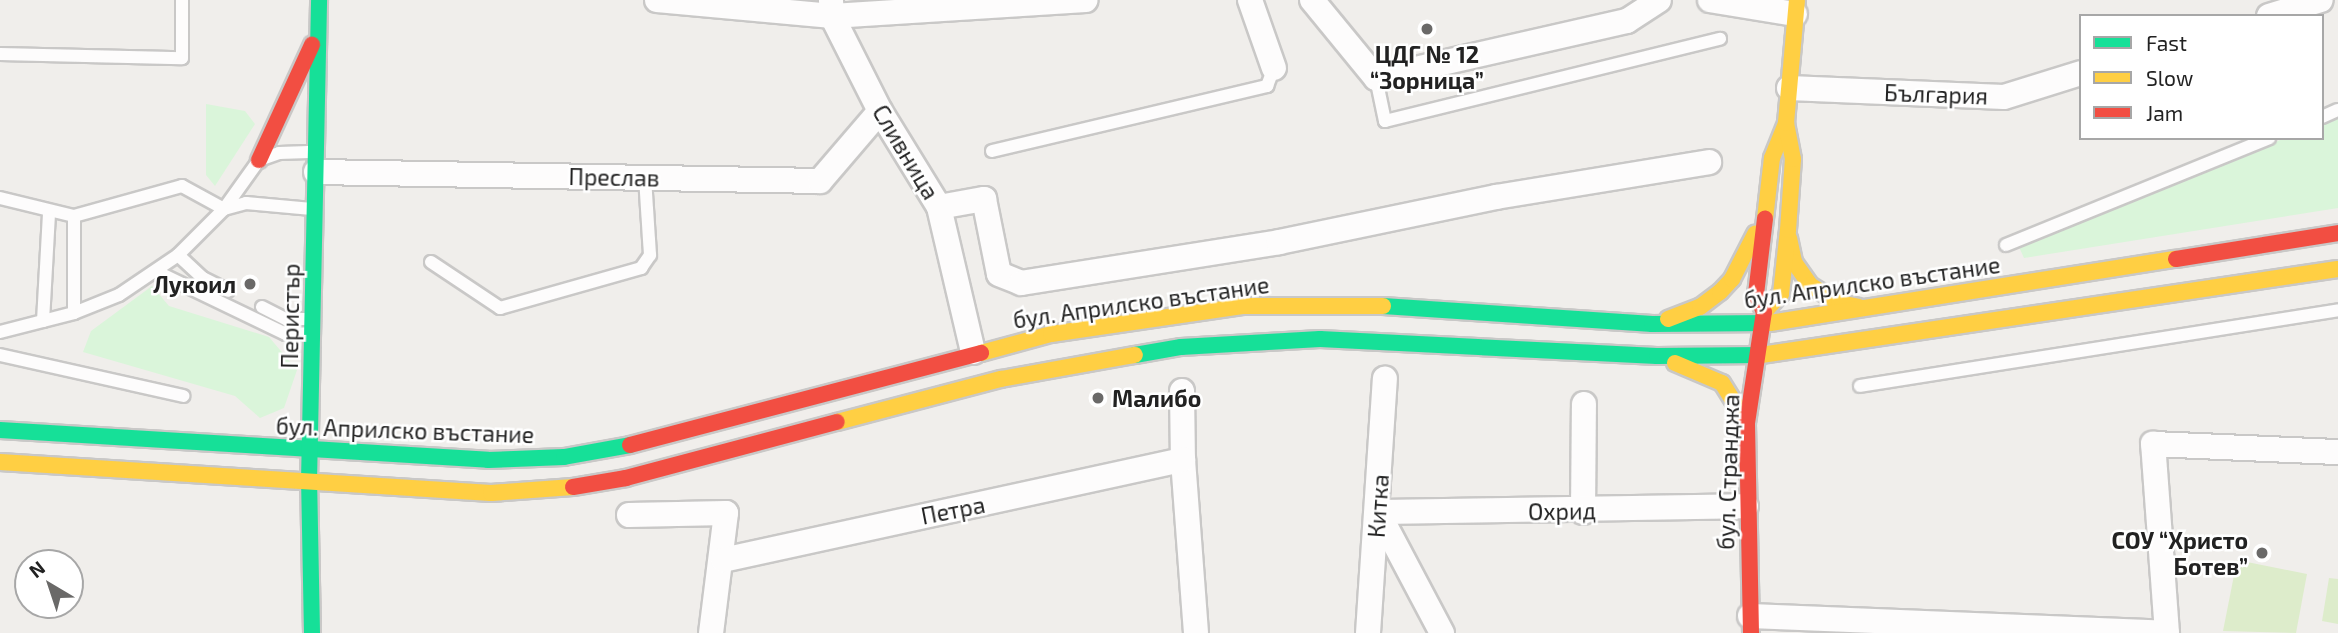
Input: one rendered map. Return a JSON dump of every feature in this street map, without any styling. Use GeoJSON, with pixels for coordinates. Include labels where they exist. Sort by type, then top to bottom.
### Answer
{"type":"FeatureCollection","features":[{"type":"Feature","properties":{"kind":"street","name":"Перистър"},"geometry":{"type":"LineString","coordinates":[[312,633],[309,481],[319,0]]}},
{"type":"Feature","properties":{"kind":"street"},"geometry":{"type":"LineString","coordinates":[[657,0],[831,8],[1085,0]]}},
{"type":"Feature","properties":{"kind":"street"},"geometry":{"type":"LineString","coordinates":[[1250,0],[1274,68]]}},
{"type":"Feature","properties":{"kind":"street"},"geometry":{"type":"LineString","coordinates":[[1312,0],[1376,78],[1627,20],[1659,0]]}},
{"type":"Feature","properties":{"kind":"street"},"geometry":{"type":"LineString","coordinates":[[1710,0],[1796,7]]}},
{"type":"Feature","properties":{"kind":"street"},"geometry":{"type":"LineString","coordinates":[[2276,14],[2321,0]]}},
{"type":"Feature","properties":{"kind":"street","name":"бул. Странджа"},"geometry":{"type":"LineString","coordinates":[[1763,318],[1781,294],[1793,159],[1786,122],[1796,7]]}},
{"type":"Feature","properties":{"kind":"street","name":"Сливница"},"geometry":{"type":"LineString","coordinates":[[831,8],[880,111],[939,207],[973,352]]}},
{"type":"Feature","properties":{"kind":"street"},"geometry":{"type":"LineString","coordinates":[[258,160],[318,33]]}},
{"type":"Feature","properties":{"kind":"street","name":"България"},"geometry":{"type":"LineString","coordinates":[[1788,88],[2004,97],[2079,74]]}},
{"type":"Feature","properties":{"kind":"street","name":"Преслав"},"geometry":{"type":"LineString","coordinates":[[316,162],[645,178],[820,181],[880,111]]}},
{"type":"Feature","properties":{"kind":"street","name":"бул. Странджа"},"geometry":{"type":"LineString","coordinates":[[1750,624],[1745,506],[1747,422],[1763,318],[1756,294],[1772,158],[1786,122]]}},
{"type":"Feature","properties":{"kind":"street"},"geometry":{"type":"LineString","coordinates":[[939,207],[984,199],[999,274],[1021,283],[1279,242],[1496,197],[1709,162]]}},
{"type":"Feature","properties":{"kind":"street"},"geometry":{"type":"LineString","coordinates":[[1652,324],[1680,316],[1720,292],[1748,251],[1764,212]]}},
{"type":"Feature","properties":{"kind":"street"},"geometry":{"type":"LineString","coordinates":[[1787,230],[1794,262],[1810,285],[1839,303],[1865,308]]}},
{"type":"Feature","properties":{"kind":"street","name":"бул. Априлско въстание"},"geometry":{"type":"LineString","coordinates":[[0,430],[488,460],[564,457],[614,449],[973,352],[1051,334],[1244,306],[1394,306],[1652,324],[1763,318],[1865,308],[2338,233]]}},
{"type":"Feature","properties":{"kind":"street"},"geometry":{"type":"LineString","coordinates":[[0,462],[491,494],[582,487],[1001,379],[1241,341],[1320,340],[1657,356],[1757,356],[2338,268]]}},
{"type":"Feature","properties":{"kind":"street"},"geometry":{"type":"LineString","coordinates":[[1657,356],[1722,383],[1747,422]]}},
{"type":"Feature","properties":{"kind":"street","name":"Китка"},"geometry":{"type":"LineString","coordinates":[[1368,633],[1385,379]]}},
{"type":"Feature","properties":{"kind":"street"},"geometry":{"type":"LineString","coordinates":[[1182,391],[1183,460],[1196,633]]}},
{"type":"Feature","properties":{"kind":"street"},"geometry":{"type":"LineString","coordinates":[[1584,404],[1584,512]]}},
{"type":"Feature","properties":{"kind":"street"},"geometry":{"type":"LineString","coordinates":[[1750,624],[2166,633],[2153,444],[2338,452]]}},
{"type":"Feature","properties":{"kind":"street","name":"Петра"},"geometry":{"type":"LineString","coordinates":[[723,559],[1183,460]]}},
{"type":"Feature","properties":{"kind":"street","name":"Охрид"},"geometry":{"type":"LineString","coordinates":[[1378,512],[1584,512],[1745,506]]}},
{"type":"Feature","properties":{"kind":"street"},"geometry":{"type":"LineString","coordinates":[[1378,512],[1442,633]]}},
{"type":"Feature","properties":{"kind":"street"},"geometry":{"type":"LineString","coordinates":[[629,516],[726,513],[723,559],[711,633]]}},
{"type":"Feature","properties":{"kind":"lane"},"geometry":{"type":"LineString","coordinates":[[0,54],[182,58],[182,0]]}},
{"type":"Feature","properties":{"kind":"lane"},"geometry":{"type":"LineString","coordinates":[[1376,78],[1385,121],[1720,38]]}},
{"type":"Feature","properties":{"kind":"lane"},"geometry":{"type":"LineString","coordinates":[[992,151],[1267,86],[1274,68]]}},
{"type":"Feature","properties":{"kind":"lane"},"geometry":{"type":"LineString","coordinates":[[2006,244],[2264,140]]}},
{"type":"Feature","properties":{"kind":"lane"},"geometry":{"type":"LineString","coordinates":[[0,332],[74,313],[119,295],[158,272],[225,209],[258,160],[279,153],[316,162]]}},
{"type":"Feature","properties":{"kind":"lane"},"geometry":{"type":"LineString","coordinates":[[431,262],[500,308],[641,268],[650,256],[645,178]]}},
{"type":"Feature","properties":{"kind":"lane"},"geometry":{"type":"LineString","coordinates":[[0,198],[74,216],[182,187],[225,209],[246,203],[316,210]]}},
{"type":"Feature","properties":{"kind":"lane"},"geometry":{"type":"LineString","coordinates":[[44,321],[49,212]]}},
{"type":"Feature","properties":{"kind":"lane"},"geometry":{"type":"LineString","coordinates":[[74,216],[74,313]]}},
{"type":"Feature","properties":{"kind":"lane"},"geometry":{"type":"LineString","coordinates":[[178,256],[203,278],[228,290]]}},
{"type":"Feature","properties":{"kind":"lane"},"geometry":{"type":"LineString","coordinates":[[158,272],[286,334],[312,326]]}},
{"type":"Feature","properties":{"kind":"lane"},"geometry":{"type":"LineString","coordinates":[[262,307],[286,319],[312,326]]}},
{"type":"Feature","properties":{"kind":"lane"},"geometry":{"type":"LineString","coordinates":[[1860,386],[2338,310]]}},
{"type":"Feature","properties":{"kind":"lane"},"geometry":{"type":"LineString","coordinates":[[0,355],[183,396]]}},
{"type":"Feature","properties":{"kind":"green space"},"geometry":{"type":"Polygon","coordinates":[[[206,104],[245,111],[255,124],[215,186],[206,175],[206,104]]]}},
{"type":"Feature","properties":{"kind":"green space"},"geometry":{"type":"Polygon","coordinates":[[[2338,117],[2338,208],[2024,258],[2019,247],[2280,140],[2324,140],[2324,122],[2338,117]]]}},
{"type":"Feature","properties":{"kind":"green space"},"geometry":{"type":"Polygon","coordinates":[[[152,286],[169,306],[269,337],[297,370],[284,408],[260,418],[235,396],[83,352],[91,331],[152,286]]]}},
{"type":"Feature","properties":{"kind":"green space"},"geometry":{"type":"Polygon","coordinates":[[[2237,560],[2307,574],[2296,633],[2223,631],[2237,560]]]}},
{"type":"Feature","properties":{"kind":"green space"},"geometry":{"type":"Polygon","coordinates":[[[2329,578],[2338,579],[2338,624],[2322,621],[2329,578]]]}},
{"type":"Feature","properties":{"kind":"traffic: fast"},"geometry":{"type":"LineString","coordinates":[[312,633],[309,481],[319,0]]}},
{"type":"Feature","properties":{"kind":"traffic: fast"},"geometry":{"type":"LineString","coordinates":[[1383,306],[1652,324],[1770,323]]}},
{"type":"Feature","properties":{"kind":"traffic: fast"},"geometry":{"type":"LineString","coordinates":[[1135,355],[1181,347],[1320,339],[1657,356],[1761,355]]}},
{"type":"Feature","properties":{"kind":"traffic: fast"},"geometry":{"type":"LineString","coordinates":[[0,430],[488,460],[564,457],[630,445]]}},
{"type":"Feature","properties":{"kind":"traffic: slow"},"geometry":{"type":"LineString","coordinates":[[1764,312],[1781,294],[1788,230],[1793,159],[1786,123],[1797,0]]}},
{"type":"Feature","properties":{"kind":"traffic: slow"},"geometry":{"type":"LineString","coordinates":[[1765,219],[1772,158],[1786,123]]}},
{"type":"Feature","properties":{"kind":"traffic: slow"},"geometry":{"type":"LineString","coordinates":[[1668,319],[1700,307],[1720,292],[1732,279],[1755,234]]}},
{"type":"Feature","properties":{"kind":"traffic: slow"},"geometry":{"type":"LineString","coordinates":[[1789,238],[1794,262],[1810,285],[1839,303],[1859,307]]}},
{"type":"Feature","properties":{"kind":"traffic: slow"},"geometry":{"type":"LineString","coordinates":[[1770,323],[2176,259]]}},
{"type":"Feature","properties":{"kind":"traffic: slow"},"geometry":{"type":"LineString","coordinates":[[1761,355],[2338,269]]}},
{"type":"Feature","properties":{"kind":"traffic: slow"},"geometry":{"type":"LineString","coordinates":[[981,353],[1051,334],[1244,306],[1383,306]]}},
{"type":"Feature","properties":{"kind":"traffic: slow"},"geometry":{"type":"LineString","coordinates":[[837,422],[1001,379],[1135,355]]}},
{"type":"Feature","properties":{"kind":"traffic: slow"},"geometry":{"type":"LineString","coordinates":[[1675,363],[1722,383],[1747,423]]}},
{"type":"Feature","properties":{"kind":"traffic: slow"},"geometry":{"type":"LineString","coordinates":[[0,462],[491,493],[573,487]]}},
{"type":"Feature","properties":{"kind":"traffic: jam"},"geometry":{"type":"LineString","coordinates":[[259,160],[312,45]]}},
{"type":"Feature","properties":{"kind":"traffic: jam"},"geometry":{"type":"LineString","coordinates":[[1751,633],[1747,423],[1764,312],[1756,294],[1765,219]]}},
{"type":"Feature","properties":{"kind":"traffic: jam"},"geometry":{"type":"LineString","coordinates":[[2176,259],[2338,233]]}},
{"type":"Feature","properties":{"kind":"traffic: jam"},"geometry":{"type":"LineString","coordinates":[[630,445],[981,353]]}},
{"type":"Feature","properties":{"kind":"traffic: jam"},"geometry":{"type":"LineString","coordinates":[[573,487],[626,478],[837,422]]}},
{"type":"Feature","properties":{"kind":"place","name":"ЦДГ № 12 “Зорница”"},"geometry":{"type":"Point","coordinates":[1427,29]}},
{"type":"Feature","properties":{"kind":"place","name":"Лукоил"},"geometry":{"type":"Point","coordinates":[250,284]}},
{"type":"Feature","properties":{"kind":"place","name":"Малибо"},"geometry":{"type":"Point","coordinates":[1098,398]}},
{"type":"Feature","properties":{"kind":"place","name":"СОУ “Христо Ботев”"},"geometry":{"type":"Point","coordinates":[2262,553]}}]}
